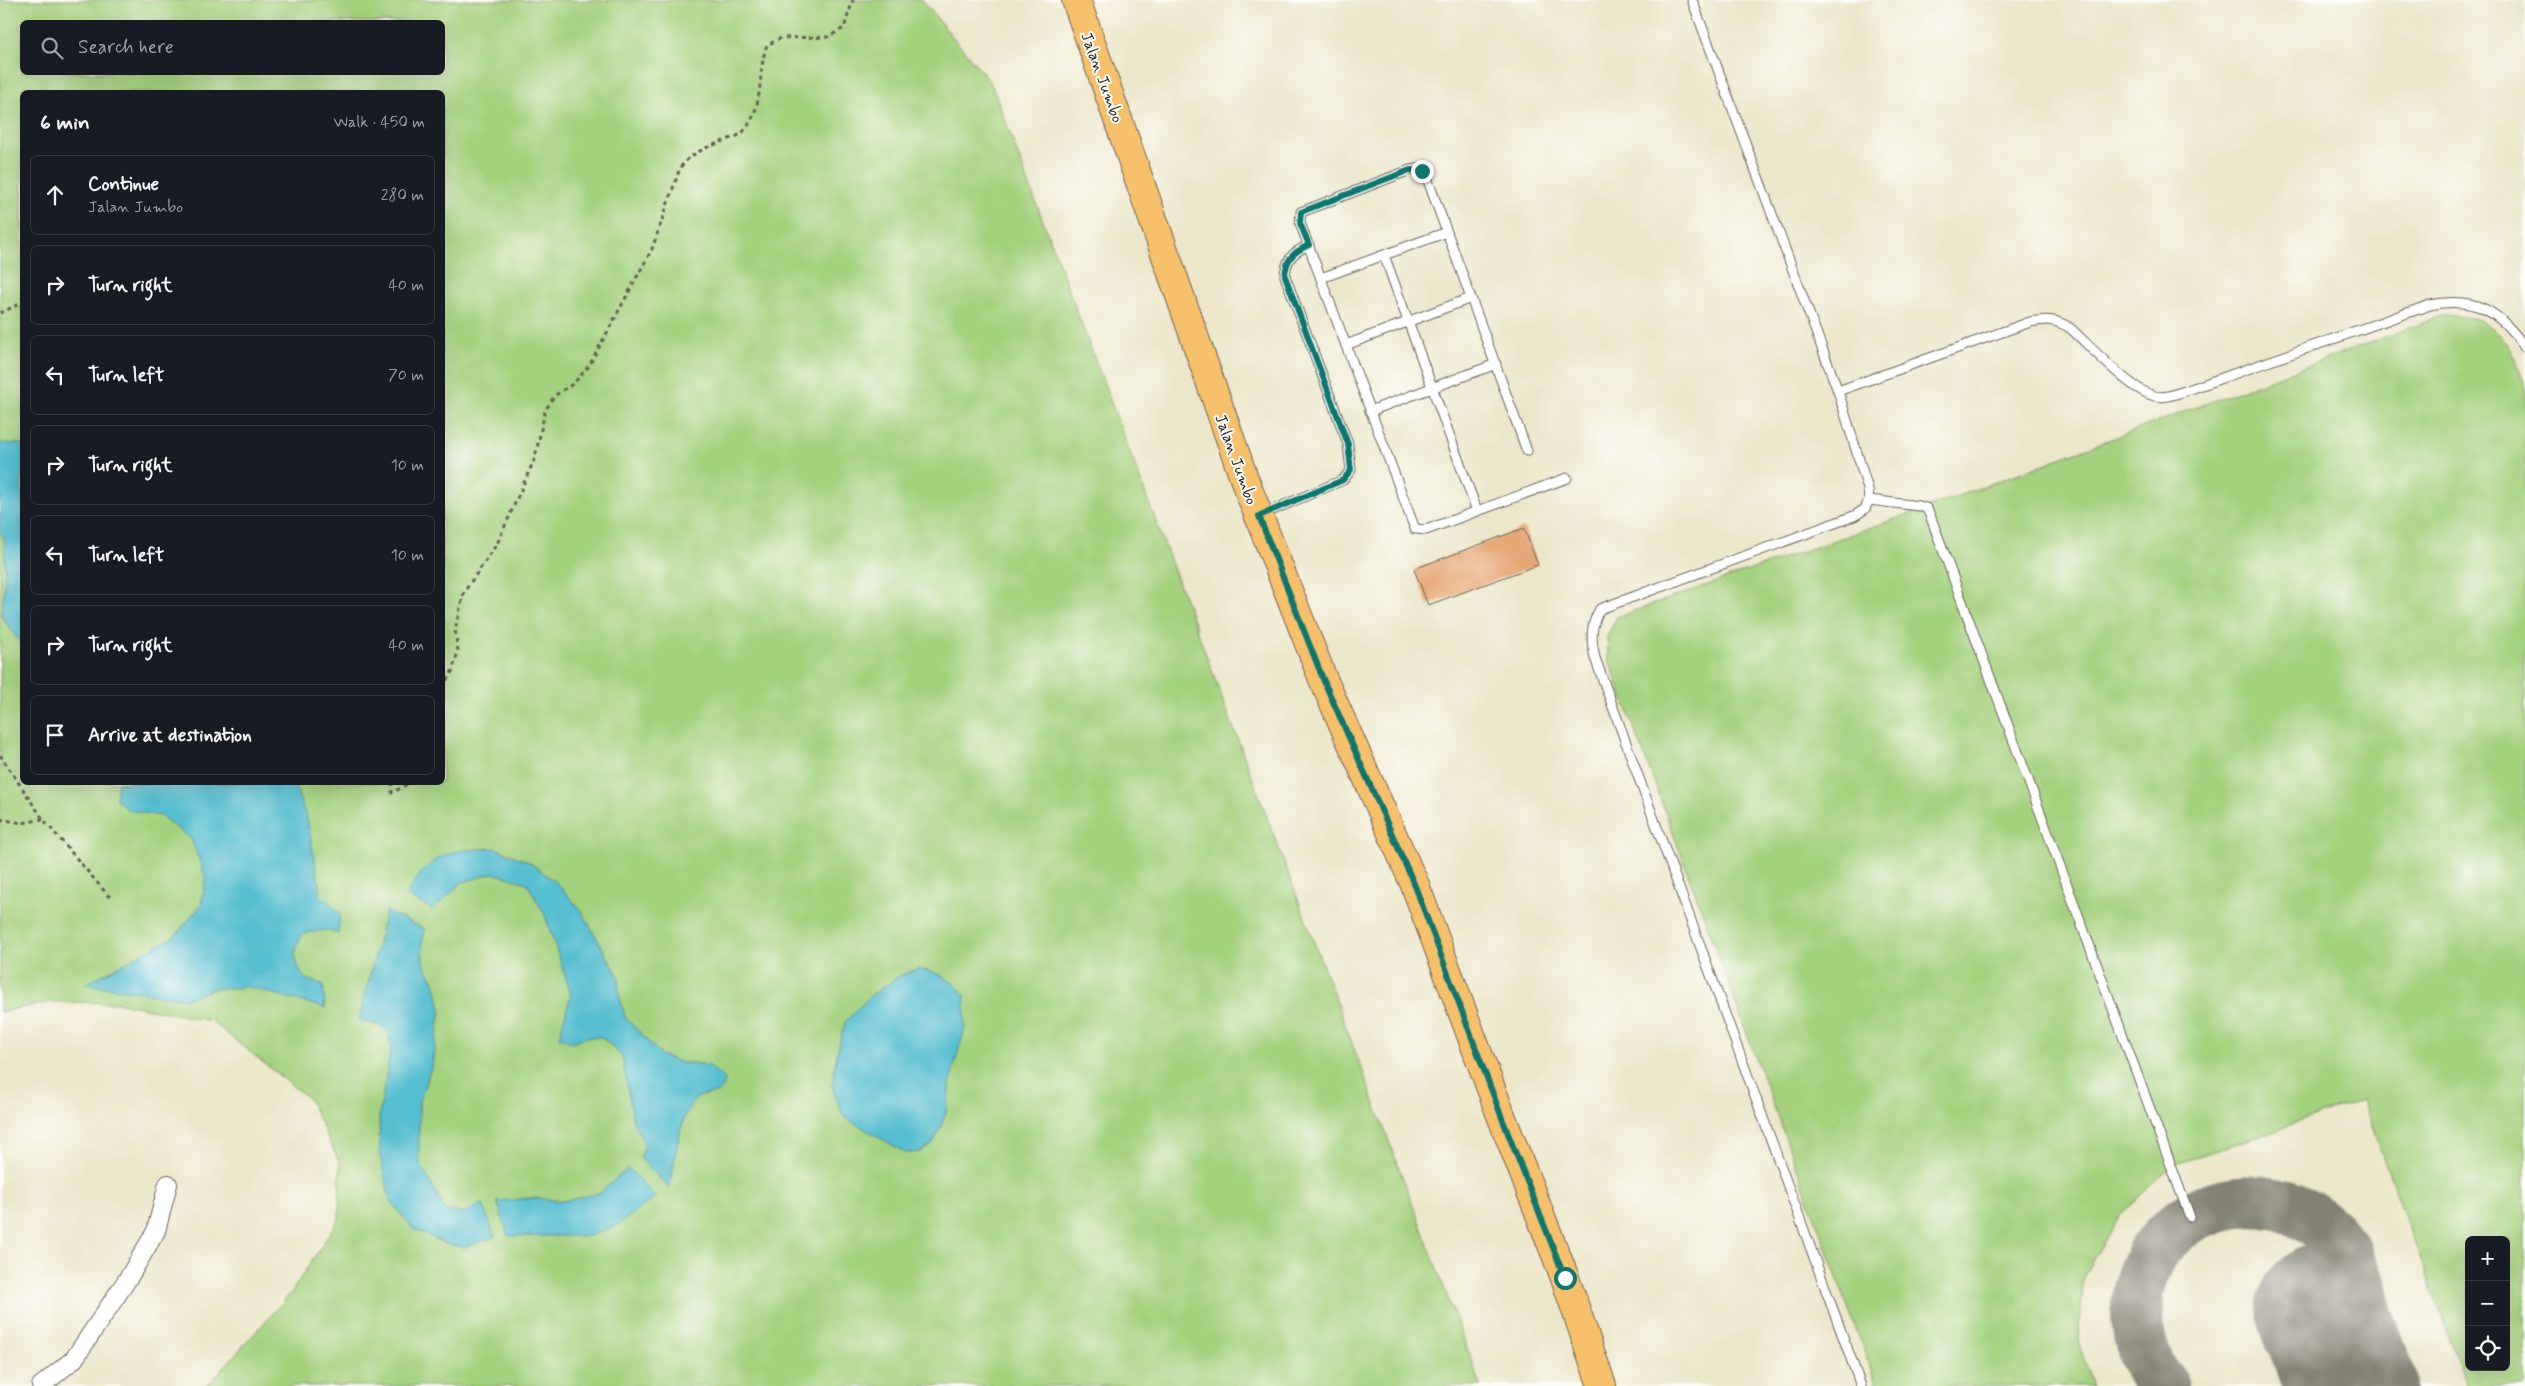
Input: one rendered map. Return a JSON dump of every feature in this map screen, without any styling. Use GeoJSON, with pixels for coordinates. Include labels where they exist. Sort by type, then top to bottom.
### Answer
{"type":"FeatureCollection","features":[{"type":"Feature","properties":{"kind":"main road","name":"Jalan Jumbo"},"geometry":{"type":"LineString","coordinates":[[1076,0],[1145,192],[1192,335],[1259,516],[1323,679],[1415,886],[1502,1118],[1565,1278],[1602,1386]]}},
{"type":"Feature","properties":{"kind":"street"},"geometry":{"type":"LineString","coordinates":[[41,1386],[74,1359],[129,1277],[156,1231],[168,1184]]}},
{"type":"Feature","properties":{"kind":"lane"},"geometry":{"type":"LineString","coordinates":[[1692,0],[1838,392],[1866,484],[1869,500],[1865,509],[1854,516],[1600,609],[1593,621],[1591,638],[1596,658],[1862,1386]]}},
{"type":"Feature","properties":{"kind":"lane"},"geometry":{"type":"LineString","coordinates":[[1527,451],[1426,175],[1417,170],[1410,170],[1301,212],[1300,223],[1415,529],[1426,530],[1567,478]]}},
{"type":"Feature","properties":{"kind":"lane"},"geometry":{"type":"LineString","coordinates":[[1321,278],[1447,232]]}},
{"type":"Feature","properties":{"kind":"lane"},"geometry":{"type":"LineString","coordinates":[[1259,516],[1343,480],[1351,470],[1348,444],[1285,276],[1285,265],[1291,256],[1295,251],[1309,245]]}},
{"type":"Feature","properties":{"kind":"lane"},"geometry":{"type":"LineString","coordinates":[[1384,255],[1477,511]]}},
{"type":"Feature","properties":{"kind":"lane"},"geometry":{"type":"LineString","coordinates":[[1346,345],[1471,298]]}},
{"type":"Feature","properties":{"kind":"lane"},"geometry":{"type":"LineString","coordinates":[[1838,392],[2030,322],[2046,319],[2059,321],[2070,328],[2142,392],[2168,397],[2430,305],[2450,301],[2468,302],[2490,312],[2510,326],[2525,348]]}},
{"type":"Feature","properties":{"kind":"lane"},"geometry":{"type":"LineString","coordinates":[[1370,411],[1496,364]]}},
{"type":"Feature","properties":{"kind":"lane"},"geometry":{"type":"LineString","coordinates":[[1869,500],[1919,506],[1926,508],[1930,515],[2190,1217]]}},
{"type":"Feature","properties":{"kind":"path"},"geometry":{"type":"LineString","coordinates":[[445,682],[452,672],[458,652],[455,630],[464,592],[497,544],[534,458],[545,411],[554,396],[574,383],[590,366],[652,249],[680,168],[688,157],[742,134],[755,111],[761,92],[763,57],[767,45],[782,38],[828,36],[844,28],[853,0]]}},
{"type":"Feature","properties":{"kind":"path"},"geometry":{"type":"LineString","coordinates":[[0,312],[20,305]]}},
{"type":"Feature","properties":{"kind":"path"},"geometry":{"type":"LineString","coordinates":[[0,755],[20,785]]}},
{"type":"Feature","properties":{"kind":"path"},"geometry":{"type":"LineString","coordinates":[[20,785],[43,819],[112,900]]}},
{"type":"Feature","properties":{"kind":"path"},"geometry":{"type":"LineString","coordinates":[[392,785],[392,794],[406,785]]}},
{"type":"Feature","properties":{"kind":"path"},"geometry":{"type":"LineString","coordinates":[[0,819],[22,823],[43,819]]}},
{"type":"Feature","properties":{"kind":"green space"},"geometry":{"type":"Polygon","coordinates":[[[0,0],[922,0],[991,83],[1481,1386],[207,1386],[291,1293],[339,1219],[340,1163],[309,1099],[211,1021],[119,1003],[52,1002],[0,1012],[0,0]]]}},
{"type":"Feature","properties":{"kind":"green space"},"geometry":{"type":"Polygon","coordinates":[[[2444,315],[2476,319],[2493,329],[2507,344],[2525,381],[2525,1386],[2467,1386],[2362,1100],[2171,1166],[2120,1215],[2084,1275],[2078,1341],[2093,1386],[1877,1386],[1608,657],[1607,636],[1617,617],[1926,508],[2444,315]]]}},
{"type":"Feature","properties":{"kind":"water"},"geometry":{"type":"Polygon","coordinates":[[[0,443],[20,444],[20,642],[2,617],[5,574],[4,537],[0,533],[0,443]]]}},
{"type":"Feature","properties":{"kind":"water"},"geometry":{"type":"Polygon","coordinates":[[[118,785],[295,785],[307,818],[321,895],[340,913],[338,934],[327,930],[304,933],[296,951],[296,961],[305,979],[323,984],[325,1008],[249,987],[212,989],[187,999],[85,984],[175,936],[201,905],[206,878],[191,839],[161,816],[128,810],[116,799],[118,785]]]}},
{"type":"Feature","properties":{"kind":"water"},"geometry":{"type":"Polygon","coordinates":[[[495,848],[529,862],[557,883],[582,912],[619,977],[619,993],[625,1017],[661,1055],[682,1063],[708,1065],[726,1080],[718,1093],[699,1097],[686,1112],[669,1188],[640,1158],[645,1145],[633,1121],[622,1056],[602,1037],[588,1037],[571,1042],[559,1037],[571,994],[545,915],[527,883],[493,873],[461,883],[433,910],[406,895],[424,870],[442,856],[464,850],[495,848]]]}},
{"type":"Feature","properties":{"kind":"water"},"geometry":{"type":"Polygon","coordinates":[[[386,911],[425,929],[422,944],[423,962],[435,984],[441,1009],[432,1065],[419,1101],[419,1161],[445,1210],[463,1213],[483,1204],[495,1237],[464,1247],[446,1244],[412,1228],[390,1200],[380,1156],[379,1117],[391,1048],[389,1033],[381,1026],[359,1020],[386,911]]]}},
{"type":"Feature","properties":{"kind":"water"},"geometry":{"type":"Polygon","coordinates":[[[917,969],[944,977],[965,995],[965,1027],[951,1078],[946,1112],[940,1130],[933,1143],[920,1152],[906,1153],[844,1117],[832,1087],[837,1052],[845,1022],[870,996],[899,976],[917,969]]]}},
{"type":"Feature","properties":{"kind":"water"},"geometry":{"type":"Polygon","coordinates":[[[628,1168],[656,1197],[616,1226],[589,1236],[508,1236],[497,1201],[531,1198],[565,1201],[600,1193],[628,1168]]]}},
{"type":"Feature","properties":{"kind":"building"},"geometry":{"type":"Polygon","coordinates":[[[1524,528],[1538,565],[1428,605],[1414,569],[1524,528]]]}},
{"type":"Feature","properties":{"kind":"taxiway"},"geometry":{"type":"LineString","coordinates":[[2163,1386],[2146,1359],[2138,1328],[2141,1282],[2158,1246],[2187,1220],[2224,1205],[2263,1202],[2301,1212],[2333,1237],[2357,1277],[2364,1303],[2371,1386]]}},
{"type":"Feature","properties":{"kind":"runway"},"geometry":{"type":"LineString","coordinates":[[2323,1310],[2351,1386]]}},
{"type":"Feature","properties":{"kind":"route"},"geometry":{"type":"LineString","coordinates":[[1422,171],[1410,170],[1301,212],[1300,223],[1309,245],[1295,251],[1291,256],[1285,265],[1285,276],[1348,444],[1351,470],[1343,480],[1259,516],[1323,679],[1415,886],[1502,1118],[1565,1278]]}}]}
